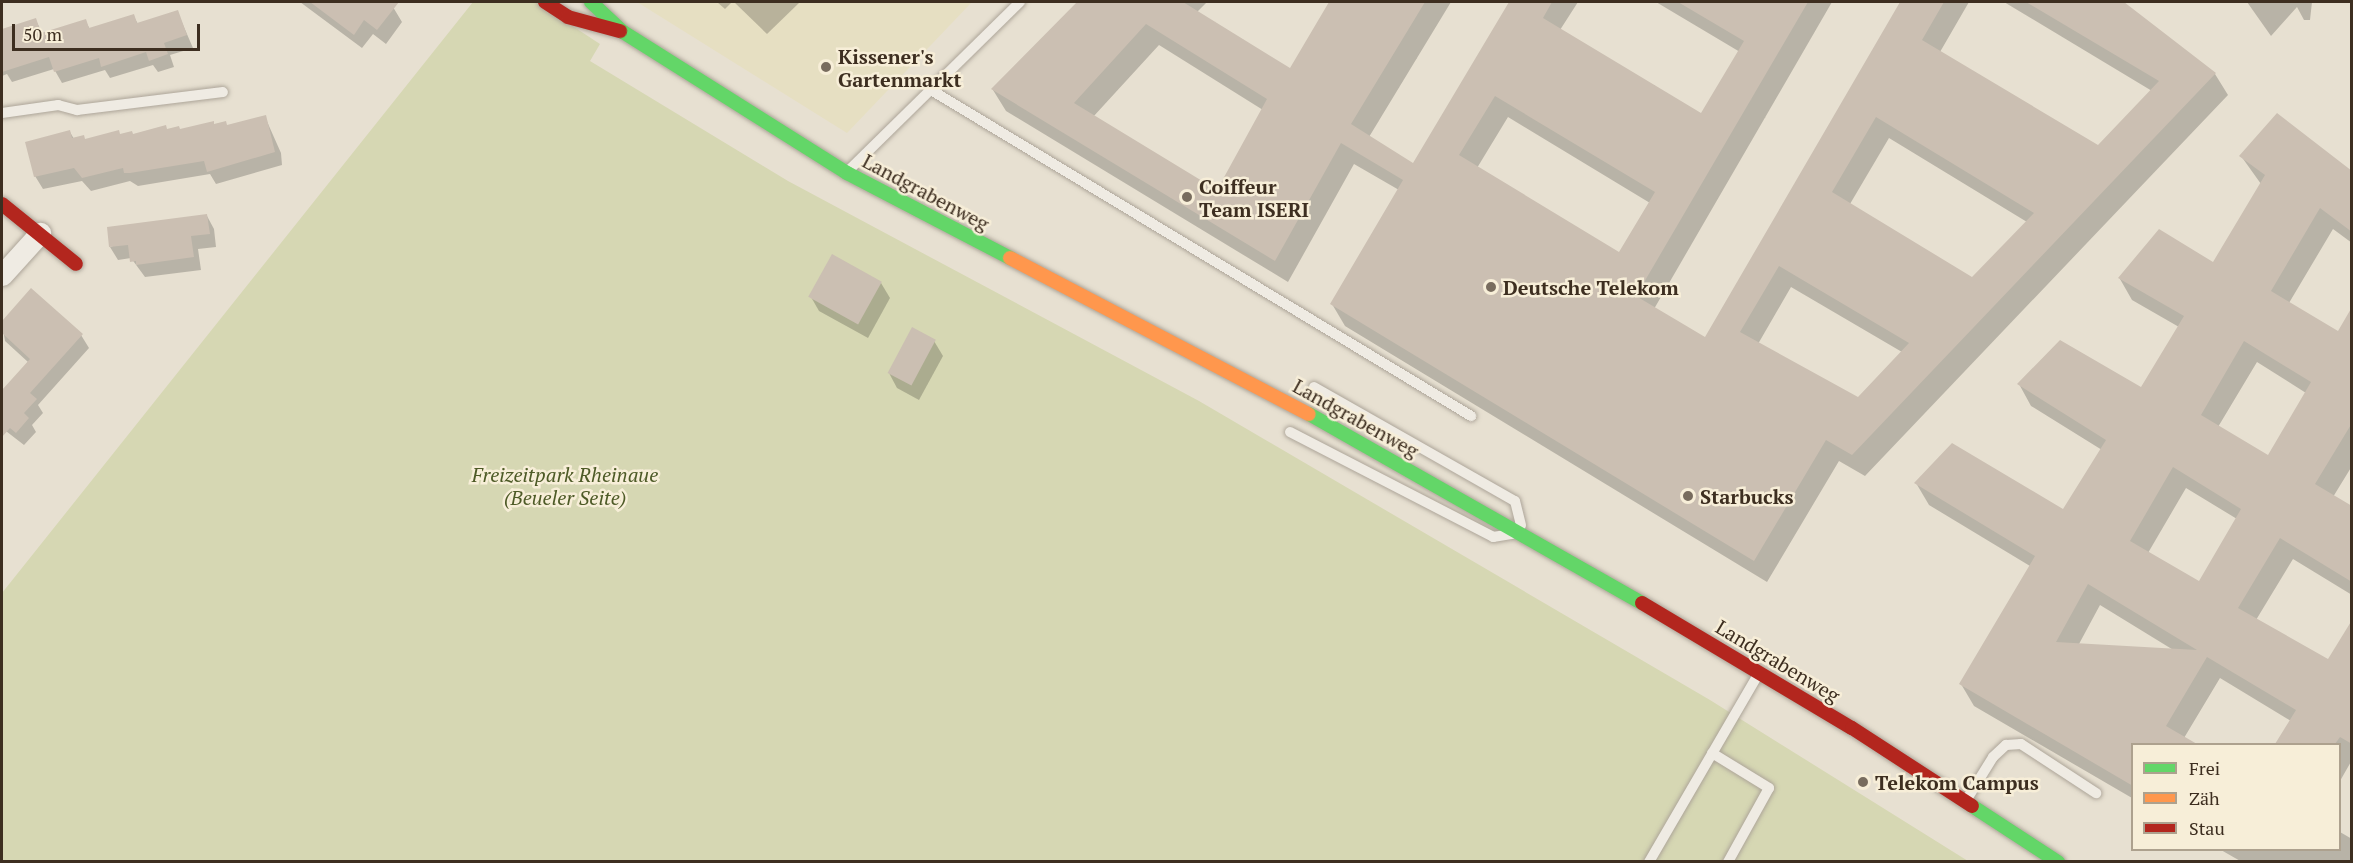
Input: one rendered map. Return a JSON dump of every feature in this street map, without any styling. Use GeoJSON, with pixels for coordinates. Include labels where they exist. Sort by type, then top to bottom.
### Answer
{"type":"FeatureCollection","features":[{"type":"Feature","properties":{"kind":"street","name":"Landgrabenweg"},"geometry":{"type":"LineString","coordinates":[[545,2],[568,17],[623,32]]}},
{"type":"Feature","properties":{"kind":"street","name":"Landgrabenweg"},"geometry":{"type":"LineString","coordinates":[[591,2],[623,32],[847,173],[1276,396],[1523,532],[1760,672],[2058,861]]}},
{"type":"Feature","properties":{"kind":"street"},"geometry":{"type":"LineString","coordinates":[[2,204],[76,264]]}},
{"type":"Feature","properties":{"kind":"street"},"geometry":{"type":"LineString","coordinates":[[2,275],[40,233]]}},
{"type":"Feature","properties":{"kind":"lane"},"geometry":{"type":"LineString","coordinates":[[847,173],[1020,2]]}},
{"type":"Feature","properties":{"kind":"lane"},"geometry":{"type":"LineString","coordinates":[[931,90],[1471,416]]}},
{"type":"Feature","properties":{"kind":"lane"},"geometry":{"type":"LineString","coordinates":[[2,113],[58,105],[76,110],[223,92]]}},
{"type":"Feature","properties":{"kind":"lane"},"geometry":{"type":"LineString","coordinates":[[1290,432],[1493,537],[1523,532],[1515,501],[1314,387]]}},
{"type":"Feature","properties":{"kind":"lane"},"geometry":{"type":"LineString","coordinates":[[1649,861],[1760,672]]}},
{"type":"Feature","properties":{"kind":"lane"},"geometry":{"type":"LineString","coordinates":[[1965,802],[1993,757],[2006,745],[2021,744],[2096,794]]}},
{"type":"Feature","properties":{"kind":"lane"},"geometry":{"type":"LineString","coordinates":[[1712,753],[1769,788],[1728,861]]}},
{"type":"Feature","properties":{"kind":"shaded area","name":"Kissener's Gartenmarkt"},"geometry":{"type":"Polygon","coordinates":[[[637,2],[972,2],[847,133],[637,2]]]}},
{"type":"Feature","properties":{"kind":"green space","name":"Freizeitpark Rheinaue (Beueler Seite)"},"geometry":{"type":"Polygon","coordinates":[[[473,2],[536,2],[600,44],[590,61],[788,181],[1199,401],[1710,700],[1968,861],[2,861],[2,593],[473,2]]]}},
{"type":"Feature","properties":{"kind":"building"},"geometry":{"type":"Polygon","coordinates":[[[310,2],[399,2],[377,30],[364,20],[354,35],[310,2]]]}},
{"type":"Feature","properties":{"kind":"building","name":"Deutsche Telekom"},"geometry":{"type":"Polygon","coordinates":[[[1077,2],[1183,2],[1290,68],[1329,2],[1425,2],[1351,124],[1413,163],[1509,2],[1552,2],[1543,18],[1701,113],[1744,41],[1678,2],[1808,2],[1636,296],[1705,337],[1900,2],[1944,2],[1922,40],[2098,145],[2159,81],[2026,2],[2124,2],[2216,73],[1852,455],[1826,440],[1754,561],[1330,304],[1403,180],[1341,143],[1275,261],[991,89],[1077,2]],[[1146,24],[1074,103],[1217,190],[1267,99],[1146,24]],[[1495,96],[1459,155],[1619,252],[1655,192],[1495,96]],[[1876,117],[1832,192],[1972,277],[2034,213],[1876,117]],[[1779,266],[1740,332],[1858,397],[1909,343],[1779,266]]]}},
{"type":"Feature","properties":{"kind":"building"},"geometry":{"type":"Polygon","coordinates":[[[178,10],[187,35],[164,43],[168,54],[149,61],[146,52],[101,67],[99,58],[54,72],[49,57],[2,72],[2,29],[36,18],[41,33],[86,19],[89,28],[134,14],[137,23],[178,10]]]}},
{"type":"Feature","properties":{"kind":"building"},"geometry":{"type":"Polygon","coordinates":[[[2277,113],[2352,171],[2352,232],[2320,208],[2271,291],[2338,331],[2352,307],[2352,423],[2315,484],[2352,506],[2352,582],[2280,538],[2238,608],[2328,659],[2352,620],[2352,744],[2340,737],[2336,743],[2276,743],[2296,710],[2207,657],[2166,726],[2195,743],[2131,743],[2131,785],[1959,684],[2035,556],[1914,483],[1952,443],[2063,509],[2106,440],[2017,384],[2060,340],[2141,387],[2184,316],[2118,278],[2159,229],[2213,262],[2265,175],[2239,156],[2277,113]],[[2244,341],[2201,415],[2268,455],[2311,382],[2244,341]],[[2173,467],[2130,541],[2199,581],[2241,509],[2173,467]],[[2088,584],[2056,642],[2197,650],[2088,584]]]}},
{"type":"Feature","properties":{"kind":"building"},"geometry":{"type":"Polygon","coordinates":[[[266,115],[275,152],[207,172],[204,161],[130,173],[124,173],[123,168],[82,178],[74,168],[34,177],[25,142],[70,130],[72,138],[84,135],[85,139],[119,130],[120,134],[132,131],[133,134],[166,125],[167,129],[179,126],[180,129],[214,121],[214,124],[226,121],[227,125],[266,115]]]}},
{"type":"Feature","properties":{"kind":"building"},"geometry":{"type":"Polygon","coordinates":[[[207,214],[210,234],[191,236],[194,257],[136,265],[136,261],[130,262],[128,245],[109,247],[107,227],[207,214]]]}},
{"type":"Feature","properties":{"kind":"building"},"geometry":{"type":"Polygon","coordinates":[[[832,254],[882,282],[858,324],[808,297],[832,254]]]}},
{"type":"Feature","properties":{"kind":"building"},"geometry":{"type":"Polygon","coordinates":[[[31,288],[83,334],[30,393],[37,399],[24,413],[29,418],[16,433],[10,428],[2,437],[2,390],[30,359],[2,333],[2,321],[31,288]]]}},
{"type":"Feature","properties":{"kind":"building"},"geometry":{"type":"Polygon","coordinates":[[[912,327],[936,340],[911,386],[888,373],[912,327]]]}},
{"type":"Feature","properties":{"kind":"traffic: fast"},"geometry":{"type":"LineString","coordinates":[[591,2],[623,32],[847,173],[1010,258]]}},
{"type":"Feature","properties":{"kind":"traffic: fast"},"geometry":{"type":"LineString","coordinates":[[1309,414],[1642,603]]}},
{"type":"Feature","properties":{"kind":"traffic: fast"},"geometry":{"type":"LineString","coordinates":[[1972,806],[2058,862]]}},
{"type":"Feature","properties":{"kind":"traffic: slow"},"geometry":{"type":"LineString","coordinates":[[1010,258],[1309,414]]}},
{"type":"Feature","properties":{"kind":"traffic: jam"},"geometry":{"type":"LineString","coordinates":[[545,2],[568,17],[620,31]]}},
{"type":"Feature","properties":{"kind":"traffic: jam"},"geometry":{"type":"LineString","coordinates":[[2,204],[76,264]]}},
{"type":"Feature","properties":{"kind":"traffic: jam"},"geometry":{"type":"LineString","coordinates":[[1642,603],[1852,728],[1972,806]]}},
{"type":"Feature","properties":{"kind":"place","name":"Kissener's Gartenmarkt"},"geometry":{"type":"Point","coordinates":[826,67]}},
{"type":"Feature","properties":{"kind":"place","name":"Coiffeur Team ISERI"},"geometry":{"type":"Point","coordinates":[1187,197]}},
{"type":"Feature","properties":{"kind":"place","name":"Deutsche Telekom"},"geometry":{"type":"Point","coordinates":[1491,287]}},
{"type":"Feature","properties":{"kind":"place","name":"Starbucks"},"geometry":{"type":"Point","coordinates":[1688,496]}},
{"type":"Feature","properties":{"kind":"place","name":"Telekom Campus"},"geometry":{"type":"Point","coordinates":[1863,782]}}]}
